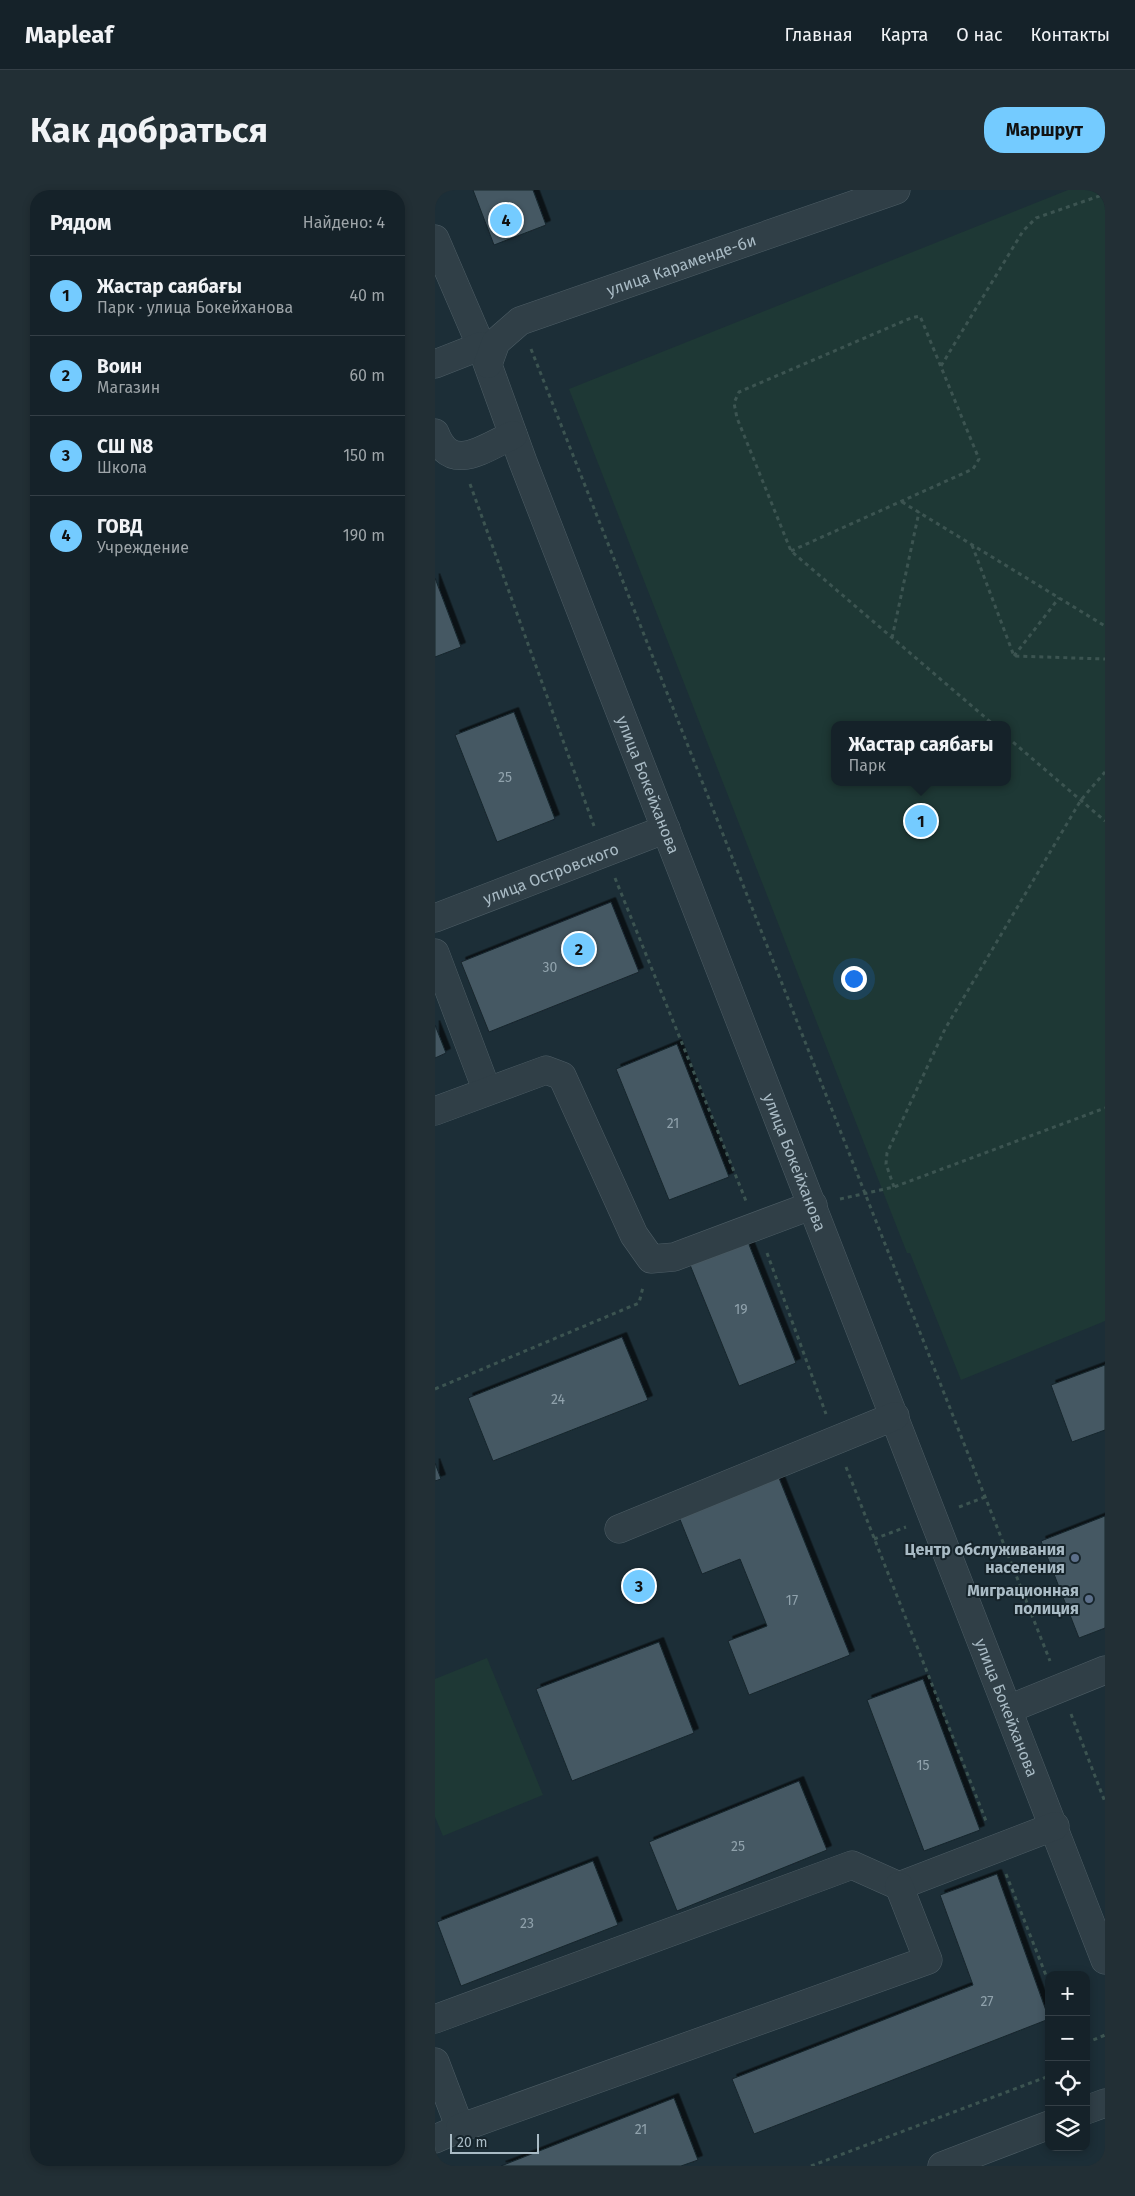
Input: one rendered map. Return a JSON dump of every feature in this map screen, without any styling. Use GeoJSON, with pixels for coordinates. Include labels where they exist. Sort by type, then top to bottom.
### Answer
{"type":"FeatureCollection","features":[{"type":"Feature","properties":{"kind":"street","name":"улица Караменде-би"},"geometry":{"type":"LineString","coordinates":[[484,355],[520,321],[896,190]]}},
{"type":"Feature","properties":{"kind":"street","name":"улица Бокейханова"},"geometry":{"type":"LineString","coordinates":[[435,239],[484,355],[513,435],[1055,1826],[1105,1960]]}},
{"type":"Feature","properties":{"kind":"street"},"geometry":{"type":"LineString","coordinates":[[435,364],[484,355]]}},
{"type":"Feature","properties":{"kind":"street"},"geometry":{"type":"LineString","coordinates":[[435,433],[439,444],[449,454],[462,457],[513,435]]}},
{"type":"Feature","properties":{"kind":"street","name":"улица Островского"},"geometry":{"type":"LineString","coordinates":[[435,918],[666,829]]}},
{"type":"Feature","properties":{"kind":"street"},"geometry":{"type":"LineString","coordinates":[[435,952],[487,1092]]}},
{"type":"Feature","properties":{"kind":"street"},"geometry":{"type":"LineString","coordinates":[[435,1111],[546,1070],[562,1076],[634,1235],[651,1259],[674,1257],[813,1205]]}},
{"type":"Feature","properties":{"kind":"street"},"geometry":{"type":"LineString","coordinates":[[619,1529],[895,1416]]}},
{"type":"Feature","properties":{"kind":"street"},"geometry":{"type":"LineString","coordinates":[[1009,1709],[1105,1670]]}},
{"type":"Feature","properties":{"kind":"street"},"geometry":{"type":"LineString","coordinates":[[435,2019],[851,1865],[899,1886],[1055,1826]]}},
{"type":"Feature","properties":{"kind":"street"},"geometry":{"type":"LineString","coordinates":[[435,2139],[460,2128],[928,1960],[899,1886]]}},
{"type":"Feature","properties":{"kind":"street"},"geometry":{"type":"LineString","coordinates":[[435,2062],[460,2128]]}},
{"type":"Feature","properties":{"kind":"street"},"geometry":{"type":"LineString","coordinates":[[1090,2109],[1105,2103]]}},
{"type":"Feature","properties":{"kind":"street"},"geometry":{"type":"LineString","coordinates":[[942,2166],[1045,2127]]}},
{"type":"Feature","properties":{"kind":"path"},"geometry":{"type":"LineString","coordinates":[[941,366],[1023,231],[1035,218],[1105,194]]}},
{"type":"Feature","properties":{"kind":"path"},"geometry":{"type":"LineString","coordinates":[[791,550],[973,469],[979,459],[920,316],[739,392],[734,403],[737,418],[791,550],[988,721]]}},
{"type":"Feature","properties":{"kind":"path"},"geometry":{"type":"LineString","coordinates":[[520,321],[1105,1802]]}},
{"type":"Feature","properties":{"kind":"path"},"geometry":{"type":"LineString","coordinates":[[476,478],[469,481],[605,853]]}},
{"type":"Feature","properties":{"kind":"path"},"geometry":{"type":"LineString","coordinates":[[902,502],[1105,626]]}},
{"type":"Feature","properties":{"kind":"path"},"geometry":{"type":"LineString","coordinates":[[892,638],[919,512]]}},
{"type":"Feature","properties":{"kind":"path"},"geometry":{"type":"LineString","coordinates":[[971,544],[1014,656]]}},
{"type":"Feature","properties":{"kind":"path"},"geometry":{"type":"LineString","coordinates":[[1014,656],[1059,598]]}},
{"type":"Feature","properties":{"kind":"path"},"geometry":{"type":"LineString","coordinates":[[1014,656],[1105,659]]}},
{"type":"Feature","properties":{"kind":"path"},"geometry":{"type":"LineString","coordinates":[[1011,739],[1105,821]]}},
{"type":"Feature","properties":{"kind":"path"},"geometry":{"type":"LineString","coordinates":[[894,1187],[886,1164],[887,1153],[945,1029],[1081,800],[1105,772]]}},
{"type":"Feature","properties":{"kind":"path"},"geometry":{"type":"LineString","coordinates":[[813,1205],[894,1187],[1105,1108]]}},
{"type":"Feature","properties":{"kind":"path"},"geometry":{"type":"LineString","coordinates":[[435,1389],[639,1303],[651,1259]]}},
{"type":"Feature","properties":{"kind":"path"},"geometry":{"type":"LineString","coordinates":[[1090,2042],[1105,2036]]}},
{"type":"Feature","properties":{"kind":"path"},"geometry":{"type":"LineString","coordinates":[[811,2166],[1045,2078]]}},
{"type":"Feature","properties":{"kind":"green space"},"geometry":{"type":"Polygon","coordinates":[[[1068,190],[1105,190],[1105,1321],[961,1380],[910,1253],[907,1253],[569,389],[1068,190]]]}},
{"type":"Feature","properties":{"kind":"green space"},"geometry":{"type":"Polygon","coordinates":[[[487,1658],[543,1795],[443,1836],[435,1817],[435,1679],[487,1658]]]}},
{"type":"Feature","properties":{"kind":"building"},"geometry":{"type":"Polygon","coordinates":[[[473,190],[533,190],[546,225],[494,245],[473,190]]]}},
{"type":"Feature","properties":{"kind":"building"},"geometry":{"type":"Polygon","coordinates":[[[435,578],[461,647],[435,657],[435,578]]]}},
{"type":"Feature","properties":{"kind":"building"},"geometry":{"type":"Polygon","coordinates":[[[514,712],[555,819],[497,842],[455,735],[514,712]]]}},
{"type":"Feature","properties":{"kind":"building"},"geometry":{"type":"Polygon","coordinates":[[[611,902],[639,972],[489,1032],[461,962],[611,902]]]}},
{"type":"Feature","properties":{"kind":"building"},"geometry":{"type":"Polygon","coordinates":[[[435,1025],[446,1053],[435,1058],[435,1025]]]}},
{"type":"Feature","properties":{"kind":"building"},"geometry":{"type":"Polygon","coordinates":[[[677,1044],[729,1177],[669,1200],[616,1069],[677,1044]]]}},
{"type":"Feature","properties":{"kind":"building"},"geometry":{"type":"Polygon","coordinates":[[[744,1232],[796,1363],[739,1386],[686,1255],[744,1232]]]}},
{"type":"Feature","properties":{"kind":"building"},"geometry":{"type":"Polygon","coordinates":[[[622,1337],[648,1400],[493,1461],[468,1398],[622,1337]]]}},
{"type":"Feature","properties":{"kind":"building"},"geometry":{"type":"Polygon","coordinates":[[[1105,1365],[1105,1430],[1072,1442],[1051,1385],[1105,1365]]]}},
{"type":"Feature","properties":{"kind":"building"},"geometry":{"type":"Polygon","coordinates":[[[435,1463],[441,1479],[435,1481],[435,1463]]]}},
{"type":"Feature","properties":{"kind":"building"},"geometry":{"type":"Polygon","coordinates":[[[779,1478],[850,1655],[749,1695],[728,1641],[767,1626],[740,1559],[702,1574],[679,1517],[779,1478]]]}},
{"type":"Feature","properties":{"kind":"building"},"geometry":{"type":"Polygon","coordinates":[[[1105,1516],[1105,1628],[1079,1638],[1041,1541],[1105,1516]]]}},
{"type":"Feature","properties":{"kind":"building"},"geometry":{"type":"Polygon","coordinates":[[[659,1642],[694,1733],[572,1781],[536,1689],[659,1642]]]}},
{"type":"Feature","properties":{"kind":"building"},"geometry":{"type":"Polygon","coordinates":[[[923,1679],[980,1830],[924,1851],[867,1700],[923,1679]]]}},
{"type":"Feature","properties":{"kind":"building"},"geometry":{"type":"Polygon","coordinates":[[[799,1781],[827,1850],[677,1911],[649,1842],[799,1781]]]}},
{"type":"Feature","properties":{"kind":"building"},"geometry":{"type":"Polygon","coordinates":[[[593,1861],[618,1925],[461,1986],[437,1922],[593,1861]]]}},
{"type":"Feature","properties":{"kind":"building"},"geometry":{"type":"Polygon","coordinates":[[[997,1874],[1045,2008],[1045,2021],[754,2134],[732,2079],[973,1985],[940,1895],[997,1874]]]}},
{"type":"Feature","properties":{"kind":"building"},"geometry":{"type":"Polygon","coordinates":[[[674,2098],[698,2160],[681,2166],[501,2166],[674,2098]]]}},
{"type":"Feature","properties":{"kind":"place","name":"ГОВД"},"geometry":{"type":"Point","coordinates":[506,220]}},
{"type":"Feature","properties":{"kind":"place","name":"Жастар саябағы"},"geometry":{"type":"Point","coordinates":[921,821]}},
{"type":"Feature","properties":{"kind":"place","name":"Воин"},"geometry":{"type":"Point","coordinates":[579,949]}},
{"type":"Feature","properties":{"kind":"place","name":"Центр обслуживания населения"},"geometry":{"type":"Point","coordinates":[1075,1558]}},
{"type":"Feature","properties":{"kind":"place","name":"СШ N8"},"geometry":{"type":"Point","coordinates":[639,1586]}},
{"type":"Feature","properties":{"kind":"place","name":"Миграционная полиция"},"geometry":{"type":"Point","coordinates":[1089,1599]}}]}
